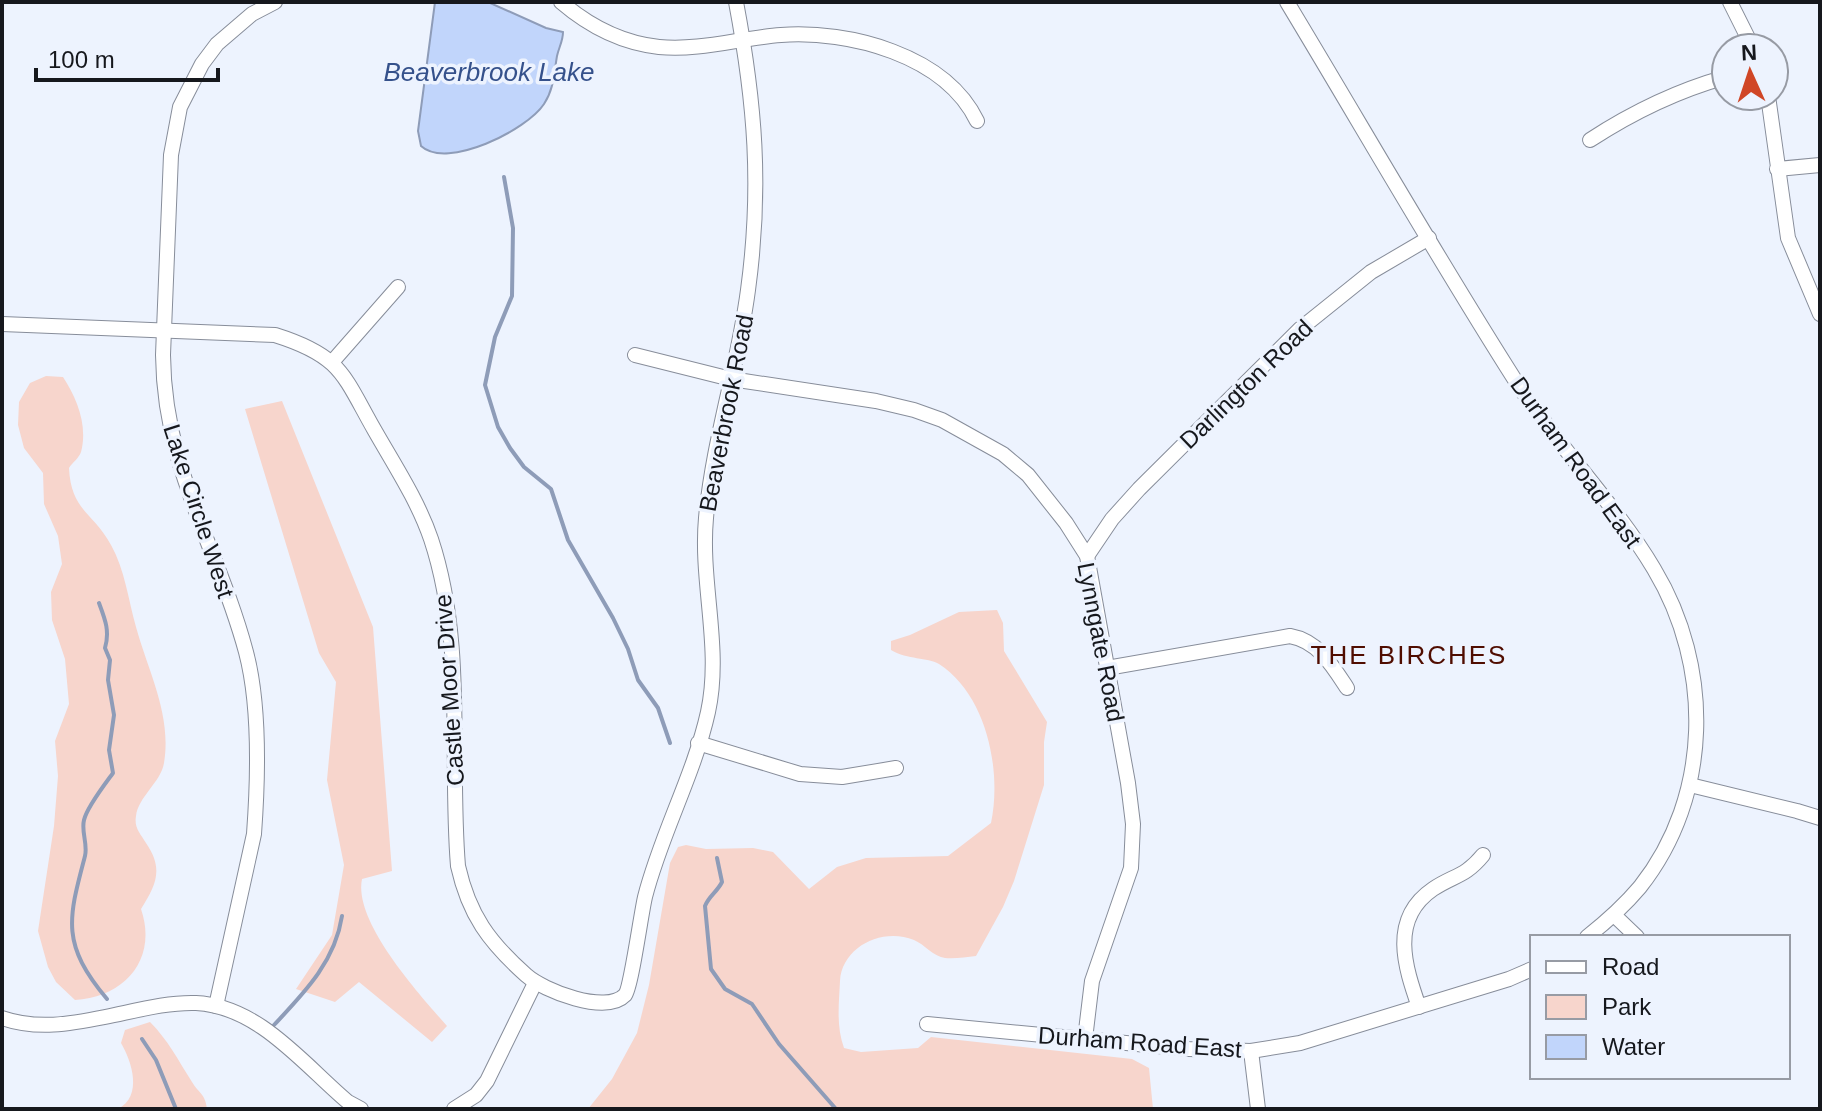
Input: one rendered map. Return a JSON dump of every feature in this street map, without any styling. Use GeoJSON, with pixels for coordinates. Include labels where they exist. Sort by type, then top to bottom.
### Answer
{"type":"FeatureCollection","features":[{"type":"Feature","properties":{"kind":"street","name":"Lake Circle West"},"geometry":{"type":"LineString","coordinates":[[216,1006],[254,834],[254,707],[246,651],[179,465],[168,423],[163,388],[171,155],[180,107],[196,74],[217,44],[252,14],[272,2]]}},
{"type":"Feature","properties":{"kind":"street"},"geometry":{"type":"LineString","coordinates":[[561,2],[595,27],[636,43],[678,48],[784,35],[810,35],[863,43],[889,51],[945,80],[959,92],[977,121]]}},
{"type":"Feature","properties":{"kind":"street","name":"Beaverbrook Road"},"geometry":{"type":"LineString","coordinates":[[617,1000],[626,994],[631,984],[634,949],[650,880],[707,716],[714,667],[704,565],[705,522],[716,441],[748,290],[756,199],[754,120],[736,2]]}},
{"type":"Feature","properties":{"kind":"street","name":"Durham Road East"},"geometry":{"type":"LineString","coordinates":[[1287,2],[1515,380],[1654,569],[1683,629],[1695,687],[1697,718],[1690,785],[1683,810],[1657,862],[1640,887],[1589,935]]}},
{"type":"Feature","properties":{"kind":"street"},"geometry":{"type":"LineString","coordinates":[[1730,2],[1745,32]]}},
{"type":"Feature","properties":{"kind":"street"},"geometry":{"type":"LineString","coordinates":[[1590,140],[1646,106],[1710,81]]}},
{"type":"Feature","properties":{"kind":"street"},"geometry":{"type":"LineString","coordinates":[[1770,112],[1788,238],[1820,314]]}},
{"type":"Feature","properties":{"kind":"street"},"geometry":{"type":"LineString","coordinates":[[1777,169],[1820,165]]}},
{"type":"Feature","properties":{"kind":"street","name":"Darlington Road"},"geometry":{"type":"LineString","coordinates":[[1087,556],[1112,519],[1139,489],[1300,329],[1371,272],[1429,238]]}},
{"type":"Feature","properties":{"kind":"street"},"geometry":{"type":"LineString","coordinates":[[333,361],[398,287]]}},
{"type":"Feature","properties":{"kind":"street","name":"Castle Moor Drive"},"geometry":{"type":"LineString","coordinates":[[2,324],[275,335],[304,345],[333,361],[349,383],[416,504],[439,565],[450,638],[456,832],[464,892],[473,914],[489,937],[535,983],[558,993],[599,1003],[617,1000]]}},
{"type":"Feature","properties":{"kind":"street","name":"Lynngate Road"},"geometry":{"type":"LineString","coordinates":[[635,355],[731,379],[901,407],[942,420],[1003,454],[1028,475],[1066,523],[1087,556],[1132,803],[1133,845],[1126,887],[1092,981],[1085,1039]]}},
{"type":"Feature","properties":{"kind":"street"},"geometry":{"type":"LineString","coordinates":[[1107,668],[1290,636],[1311,644],[1322,653],[1347,688]]}},
{"type":"Feature","properties":{"kind":"street"},"geometry":{"type":"LineString","coordinates":[[698,743],[800,774],[842,777],[896,768]]}},
{"type":"Feature","properties":{"kind":"street"},"geometry":{"type":"LineString","coordinates":[[1690,785],[1820,818]]}},
{"type":"Feature","properties":{"kind":"street"},"geometry":{"type":"LineString","coordinates":[[1419,1007],[1403,957],[1411,914],[1419,901],[1431,891],[1471,870],[1483,855]]}},
{"type":"Feature","properties":{"kind":"street"},"geometry":{"type":"LineString","coordinates":[[1614,915],[1635,935]]}},
{"type":"Feature","properties":{"kind":"street","name":"Durham Road East"},"geometry":{"type":"LineString","coordinates":[[927,1024],[1251,1051],[1300,1043],[1530,970]]}},
{"type":"Feature","properties":{"kind":"street"},"geometry":{"type":"LineString","coordinates":[[454,1109],[476,1095],[487,1081],[535,983]]}},
{"type":"Feature","properties":{"kind":"street"},"geometry":{"type":"LineString","coordinates":[[2,1018],[36,1026],[57,1026],[163,1006],[198,1003],[216,1006],[259,1025],[276,1037],[348,1102],[361,1109]]}},
{"type":"Feature","properties":{"kind":"street"},"geometry":{"type":"LineString","coordinates":[[1251,1051],[1258,1109]]}},
{"type":"Feature","properties":{"kind":"green space"},"geometry":{"type":"Polygon","coordinates":[[[46,376],[63,377],[80,413],[83,442],[80,454],[69,468],[74,494],[104,534],[120,564],[158,694],[166,745],[162,770],[141,802],[136,816],[137,827],[152,852],[156,869],[151,892],[141,909],[145,944],[141,959],[133,972],[109,992],[75,1000],[56,982],[48,967],[38,931],[54,826],[58,776],[55,741],[69,704],[65,659],[52,620],[51,592],[62,564],[58,536],[44,504],[43,473],[24,448],[18,425],[19,402],[30,383],[46,376]]]}},
{"type":"Feature","properties":{"kind":"green space"},"geometry":{"type":"Polygon","coordinates":[[[282,401],[373,627],[392,871],[362,879],[362,896],[368,916],[391,957],[447,1026],[432,1042],[359,982],[335,1002],[296,989],[332,935],[344,865],[327,780],[336,682],[319,653],[245,409],[282,401]]]}},
{"type":"Feature","properties":{"kind":"green space"},"geometry":{"type":"Polygon","coordinates":[[[997,610],[1003,623],[1004,651],[1047,722],[1044,785],[1014,881],[976,956],[941,957],[914,940],[889,936],[877,938],[856,950],[842,969],[840,981],[841,1040],[844,1048],[861,1052],[918,1048],[931,1037],[1132,1059],[1149,1068],[1153,1109],[588,1109],[612,1079],[637,1033],[649,985],[670,863],[678,847],[753,848],[773,852],[809,889],[837,867],[866,858],[948,856],[991,823],[994,803],[992,758],[979,714],[969,695],[939,664],[897,653],[891,650],[891,641],[959,612],[997,610]]]}},
{"type":"Feature","properties":{"kind":"green space"},"geometry":{"type":"Polygon","coordinates":[[[150,1022],[168,1043],[203,1097],[207,1109],[118,1109],[131,1096],[133,1087],[129,1060],[121,1043],[125,1030],[150,1022]]]}},
{"type":"Feature","properties":{"kind":"water","name":"Beaverbrook Lake"},"geometry":{"type":"Polygon","coordinates":[[[435,2],[488,2],[546,28],[563,32],[550,93],[535,114],[486,144],[449,153],[433,152],[421,146],[418,131],[435,2]]]}},
{"type":"Feature","properties":{"kind":"waterway"},"geometry":{"type":"LineString","coordinates":[[504,177],[513,228],[512,296],[495,337],[485,385],[498,427],[510,448],[524,467],[551,489],[568,540],[613,618],[638,680],[658,708],[670,743]]}},
{"type":"Feature","properties":{"kind":"waterway"},"geometry":{"type":"LineString","coordinates":[[99,603],[106,625],[105,648],[110,660],[108,680],[114,715],[109,750],[113,773],[92,802],[84,820],[86,852],[75,898],[72,931],[82,962],[107,999]]}},
{"type":"Feature","properties":{"kind":"waterway"},"geometry":{"type":"LineString","coordinates":[[717,858],[722,882],[705,906],[711,969],[725,989],[752,1004],[779,1044],[836,1109]]}},
{"type":"Feature","properties":{"kind":"waterway"},"geometry":{"type":"LineString","coordinates":[[274,1025],[317,976],[333,948],[342,916]]}},
{"type":"Feature","properties":{"kind":"waterway"},"geometry":{"type":"LineString","coordinates":[[142,1039],[156,1060],[176,1109]]}},
{"type":"Feature","properties":{"kind":"district","name":"THE BIRCHES"},"geometry":{"type":"Point","coordinates":[1409,655]}}]}
